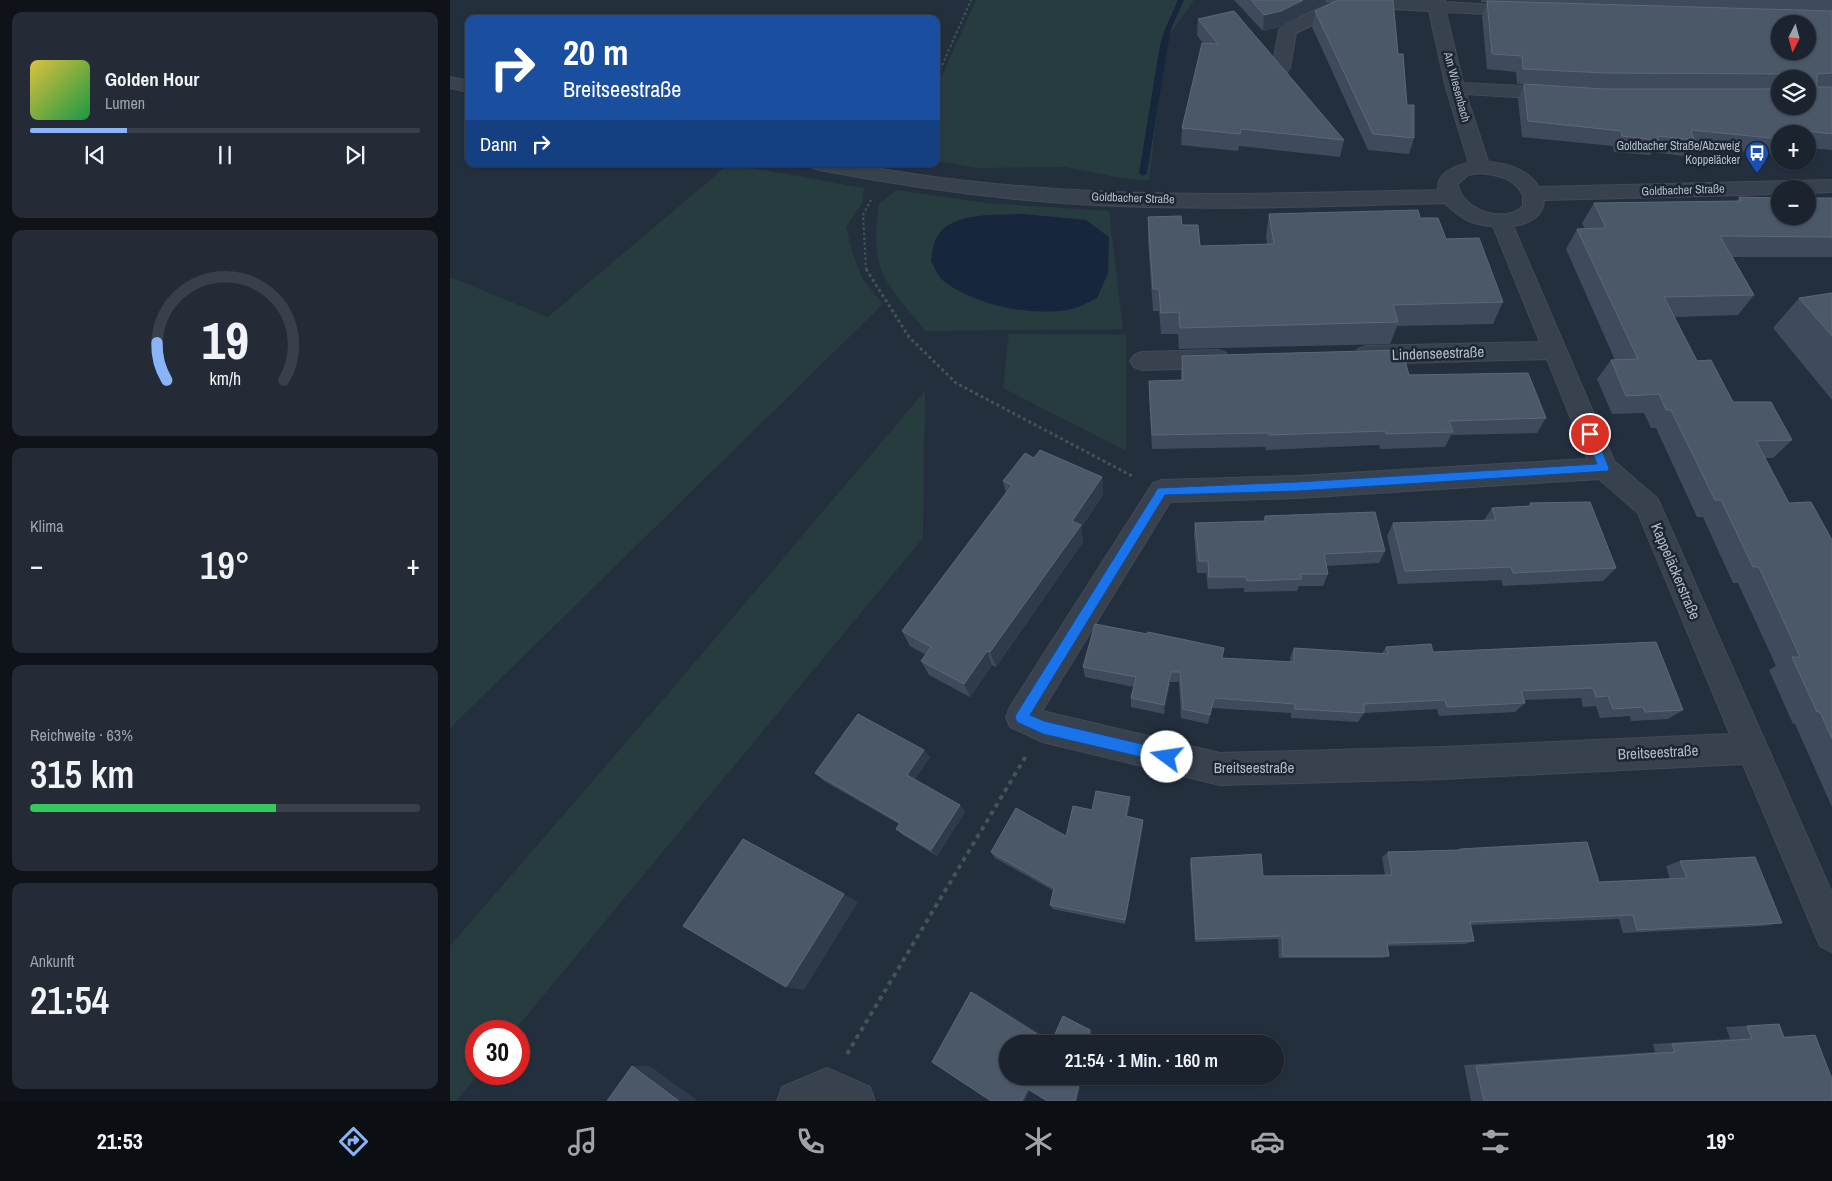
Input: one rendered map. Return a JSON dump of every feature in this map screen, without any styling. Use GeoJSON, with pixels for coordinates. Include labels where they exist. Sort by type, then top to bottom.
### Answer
{"type":"FeatureCollection","features":[{"type":"Feature","properties":{"kind":"street"},"geometry":{"type":"LineString","coordinates":[[1282,68],[1288,30],[1332,9],[1391,4],[1436,3],[1544,12]]}},
{"type":"Feature","properties":{"kind":"street","name":"Am Wiesenbach"},"geometry":{"type":"LineString","coordinates":[[1436,3],[1455,88],[1480,167]]}},
{"type":"Feature","properties":{"kind":"street"},"geometry":{"type":"LineString","coordinates":[[450,82],[465,86]]}},
{"type":"Feature","properties":{"kind":"street"},"geometry":{"type":"LineString","coordinates":[[1455,88],[1579,95]]}},
{"type":"Feature","properties":{"kind":"street","name":"Goldbacher Straße"},"geometry":{"type":"LineString","coordinates":[[836,167],[882,176],[1008,191],[1116,199],[1218,200],[1449,196]]}},
{"type":"Feature","properties":{"kind":"street"},"geometry":{"type":"LineString","coordinates":[[1480,167],[1496,168],[1510,172],[1526,183],[1534,194],[1535,202],[1531,210],[1520,218],[1501,221],[1484,219],[1465,212],[1449,196],[1447,186],[1450,179],[1460,172],[1480,167]]}},
{"type":"Feature","properties":{"kind":"street","name":"Goldbacher Straße"},"geometry":{"type":"LineString","coordinates":[[1534,194],[1832,186]]}},
{"type":"Feature","properties":{"kind":"street","name":"Kappeläckerstraße"},"geometry":{"type":"LineString","coordinates":[[1501,221],[1604,468],[1648,506],[1832,934]]}},
{"type":"Feature","properties":{"kind":"street","name":"Lindenseestraße"},"geometry":{"type":"LineString","coordinates":[[1348,355],[1555,350]]}},
{"type":"Feature","properties":{"kind":"street"},"geometry":{"type":"LineString","coordinates":[[1142,361],[1240,358]]}},
{"type":"Feature","properties":{"kind":"street"},"geometry":{"type":"LineString","coordinates":[[1162,491],[1298,486],[1604,468]]}},
{"type":"Feature","properties":{"kind":"street","name":"Breitseestraße"},"geometry":{"type":"LineString","coordinates":[[1162,491],[1022,717],[1043,727],[1220,769],[1442,763],[1752,748]]}},
{"type":"Feature","properties":{"kind":"path"},"geometry":{"type":"LineString","coordinates":[[940,70],[971,0]]}},
{"type":"Feature","properties":{"kind":"path"},"geometry":{"type":"LineString","coordinates":[[882,176],[863,215],[866,271],[909,336],[956,383],[1162,491]]}},
{"type":"Feature","properties":{"kind":"path"},"geometry":{"type":"LineString","coordinates":[[826,1096],[1043,727]]}},
{"type":"Feature","properties":{"kind":"green space"},"geometry":{"type":"Polygon","coordinates":[[[976,0],[1194,0],[1166,40],[1149,181],[1065,167],[977,168],[940,162],[940,80],[976,0]]]}},
{"type":"Feature","properties":{"kind":"green space"},"geometry":{"type":"Polygon","coordinates":[[[725,167],[746,167],[864,188],[862,203],[846,227],[862,278],[883,304],[450,728],[450,277],[548,317],[725,167]]]}},
{"type":"Feature","properties":{"kind":"green space"},"geometry":{"type":"Polygon","coordinates":[[[896,190],[986,203],[1109,211],[1123,329],[926,331],[894,292],[881,269],[876,245],[879,204],[896,190]],[[1023,214],[964,218],[1009,309],[1040,311],[1072,309],[1041,217],[1023,214]]]}},
{"type":"Feature","properties":{"kind":"green space"},"geometry":{"type":"Polygon","coordinates":[[[1009,334],[1126,335],[1126,451],[1003,388],[1009,334]]]}},
{"type":"Feature","properties":{"kind":"green space"},"geometry":{"type":"Polygon","coordinates":[[[925,391],[923,538],[523,1020],[465,1020],[465,1085],[470,1085],[456,1101],[450,1101],[450,946],[668,694],[925,391]]]}},
{"type":"Feature","properties":{"kind":"water"},"geometry":{"type":"Polygon","coordinates":[[[1023,214],[1086,220],[1109,237],[1108,273],[1097,298],[1072,309],[1057,311],[1041,312],[1007,308],[974,298],[959,291],[941,278],[931,261],[935,241],[941,231],[950,224],[973,217],[1023,214]]]}},
{"type":"Feature","properties":{"kind":"building"},"geometry":{"type":"Polygon","coordinates":[[[1251,0],[1303,0],[1281,11],[1264,15],[1251,0]]]}},
{"type":"Feature","properties":{"kind":"building"},"geometry":{"type":"Polygon","coordinates":[[[1338,0],[1393,0],[1398,54],[1403,54],[1407,105],[1414,105],[1414,138],[1373,134],[1315,11],[1338,0]]]}},
{"type":"Feature","properties":{"kind":"building"},"geometry":{"type":"Polygon","coordinates":[[[1487,1],[1832,11],[1832,73],[1817,74],[1817,87],[1832,87],[1832,134],[1816,132],[1816,125],[1771,125],[1771,138],[1691,130],[1694,140],[1658,136],[1658,140],[1622,136],[1621,131],[1528,121],[1524,84],[1605,89],[1771,89],[1771,115],[1816,115],[1816,70],[1771,70],[1771,74],[1605,73],[1523,69],[1522,56],[1492,54],[1487,1]]]}},
{"type":"Feature","properties":{"kind":"building"},"geometry":{"type":"Polygon","coordinates":[[[1234,11],[1344,140],[1241,129],[1240,134],[1182,128],[1202,43],[1218,44],[1198,19],[1234,11]]]}},
{"type":"Feature","properties":{"kind":"building"},"geometry":{"type":"Polygon","coordinates":[[[1739,197],[1771,198],[1771,225],[1816,225],[1816,198],[1832,198],[1832,237],[1720,236],[1754,295],[1664,297],[1697,361],[1711,360],[1733,402],[1771,402],[1792,440],[1756,441],[1789,503],[1811,502],[1832,540],[1832,739],[1820,712],[1817,712],[1792,657],[1800,657],[1759,567],[1753,567],[1721,500],[1715,500],[1671,410],[1666,410],[1659,394],[1626,396],[1611,360],[1638,359],[1577,229],[1606,228],[1594,203],[1741,201],[1739,197]]]}},
{"type":"Feature","properties":{"kind":"building"},"geometry":{"type":"Polygon","coordinates":[[[1418,210],[1420,218],[1438,218],[1446,239],[1479,238],[1503,302],[1393,305],[1398,322],[1180,328],[1179,312],[1161,313],[1159,289],[1153,289],[1148,217],[1181,216],[1182,225],[1198,225],[1200,246],[1274,244],[1269,214],[1418,210]]]}},
{"type":"Feature","properties":{"kind":"building"},"geometry":{"type":"Polygon","coordinates":[[[1832,293],[1832,336],[1799,298],[1832,293]]]}},
{"type":"Feature","properties":{"kind":"building"},"geometry":{"type":"Polygon","coordinates":[[[1402,350],[1409,375],[1528,373],[1546,418],[1449,421],[1453,432],[1386,434],[1385,431],[1269,435],[1268,433],[1152,435],[1149,381],[1183,380],[1182,356],[1402,350]]]}},
{"type":"Feature","properties":{"kind":"building"},"geometry":{"type":"Polygon","coordinates":[[[1040,450],[1102,477],[1072,521],[1081,525],[990,652],[987,651],[964,684],[921,661],[931,647],[902,631],[1012,485],[1003,481],[1025,453],[1034,458],[1040,450]]]}},
{"type":"Feature","properties":{"kind":"building"},"geometry":{"type":"Polygon","coordinates":[[[1590,502],[1616,568],[1513,573],[1511,567],[1405,571],[1393,523],[1496,520],[1492,508],[1532,506],[1530,503],[1590,502]]]}},
{"type":"Feature","properties":{"kind":"building"},"geometry":{"type":"Polygon","coordinates":[[[1375,512],[1385,551],[1324,554],[1328,574],[1301,574],[1301,579],[1247,581],[1246,577],[1209,577],[1208,561],[1199,561],[1195,523],[1265,521],[1265,516],[1375,512]]]}},
{"type":"Feature","properties":{"kind":"building"},"geometry":{"type":"Polygon","coordinates":[[[1095,624],[1147,634],[1148,632],[1224,648],[1222,658],[1294,662],[1294,648],[1388,654],[1386,647],[1431,644],[1433,652],[1656,642],[1683,710],[1645,712],[1643,707],[1613,709],[1608,696],[1596,697],[1593,688],[1521,691],[1525,703],[1447,707],[1445,700],[1364,704],[1364,713],[1295,709],[1295,704],[1214,698],[1210,715],[1183,709],[1180,672],[1171,672],[1164,705],[1131,698],[1136,677],[1083,667],[1095,624]]]}},
{"type":"Feature","properties":{"kind":"building"},"geometry":{"type":"Polygon","coordinates":[[[858,714],[924,750],[907,775],[960,805],[931,850],[896,829],[900,823],[815,773],[858,714]]]}},
{"type":"Feature","properties":{"kind":"building"},"geometry":{"type":"Polygon","coordinates":[[[1096,791],[1130,797],[1126,816],[1143,820],[1125,920],[1050,905],[1054,888],[991,852],[1016,808],[1066,836],[1073,806],[1092,810],[1096,791]]]}},
{"type":"Feature","properties":{"kind":"building"},"geometry":{"type":"Polygon","coordinates":[[[743,839],[844,894],[786,987],[683,926],[743,839]]]}},
{"type":"Feature","properties":{"kind":"building"},"geometry":{"type":"Polygon","coordinates":[[[1587,842],[1599,882],[1687,878],[1680,861],[1755,857],[1782,923],[1637,930],[1633,915],[1470,922],[1474,941],[1387,943],[1389,956],[1283,956],[1282,936],[1196,939],[1191,858],[1261,854],[1263,876],[1392,875],[1388,852],[1460,850],[1587,842]]]}},
{"type":"Feature","properties":{"kind":"building"},"geometry":{"type":"Polygon","coordinates":[[[971,992],[1038,1035],[999,1035],[999,1085],[1079,1085],[1075,1101],[1047,1101],[1028,1089],[1022,1101],[991,1101],[932,1062],[971,992]]]}},
{"type":"Feature","properties":{"kind":"building"},"geometry":{"type":"Polygon","coordinates":[[[1063,1016],[1090,1030],[1089,1035],[1055,1035],[1063,1016]]]}},
{"type":"Feature","properties":{"kind":"building"},"geometry":{"type":"Polygon","coordinates":[[[1779,1024],[1784,1038],[1815,1035],[1832,1079],[1832,1101],[1484,1101],[1476,1066],[1675,1052],[1672,1044],[1752,1039],[1747,1026],[1779,1024]]]}},
{"type":"Feature","properties":{"kind":"building"},"geometry":{"type":"Polygon","coordinates":[[[632,1066],[679,1101],[607,1101],[632,1066]]]}},
{"type":"Feature","properties":{"kind":"waterway"},"geometry":{"type":"LineString","coordinates":[[1143,173],[1164,45],[1168,29],[1181,0]]}},
{"type":"Feature","properties":{"kind":"place","name":"Goldbacher Straße/Abzweig Koppeläcker"},"geometry":{"type":"Point","coordinates":[1757,174]}},
{"type":"Feature","properties":{"kind":"route"},"geometry":{"type":"LineString","coordinates":[[1167,757],[1043,727],[1022,717],[1162,491],[1298,486],[1604,468],[1590,434]]}}]}
